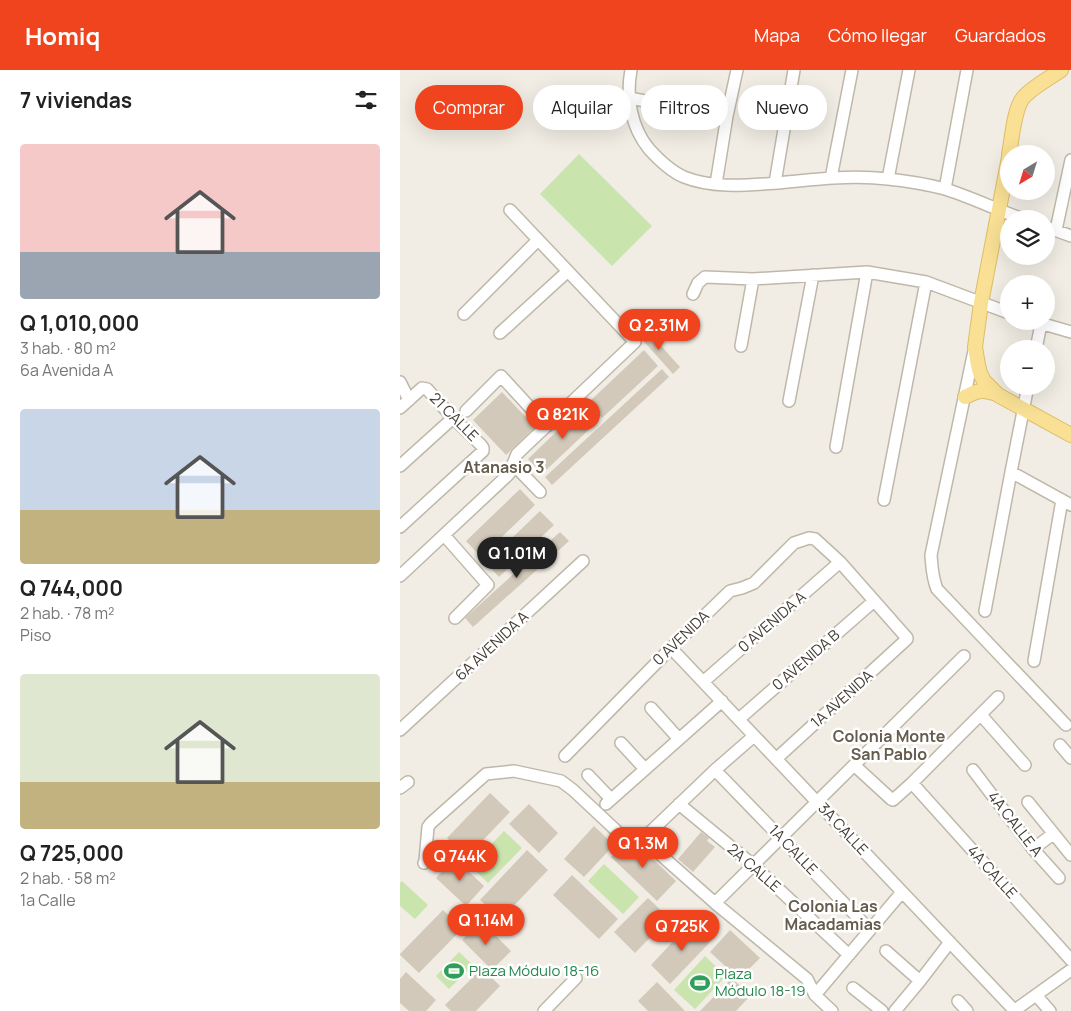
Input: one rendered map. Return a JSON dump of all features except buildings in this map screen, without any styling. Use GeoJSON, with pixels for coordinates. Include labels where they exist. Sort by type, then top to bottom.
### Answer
{"type":"FeatureCollection","features":[{"type":"Feature","properties":{"kind":"main road"},"geometry":{"type":"LineString","coordinates":[[1011,145],[1020,102],[1031,91],[1061,70]]}},
{"type":"Feature","properties":{"kind":"main road"},"geometry":{"type":"LineString","coordinates":[[1001,200],[981,303],[975,348],[980,373],[984,381],[998,394],[1071,435]]}},
{"type":"Feature","properties":{"kind":"main road"},"geometry":{"type":"LineString","coordinates":[[965,397],[982,390],[998,394]]}},
{"type":"Feature","properties":{"kind":"street"},"geometry":{"type":"LineString","coordinates":[[629,85],[630,70]]}},
{"type":"Feature","properties":{"kind":"street"},"geometry":{"type":"LineString","coordinates":[[728,111],[737,70]]}},
{"type":"Feature","properties":{"kind":"street"},"geometry":{"type":"LineString","coordinates":[[775,183],[794,70]]}},
{"type":"Feature","properties":{"kind":"street"},"geometry":{"type":"LineString","coordinates":[[832,178],[852,70]]}},
{"type":"Feature","properties":{"kind":"street"},"geometry":{"type":"LineString","coordinates":[[888,179],[909,70]]}},
{"type":"Feature","properties":{"kind":"street"},"geometry":{"type":"LineString","coordinates":[[945,190],[967,70]]}},
{"type":"Feature","properties":{"kind":"street"},"geometry":{"type":"LineString","coordinates":[[631,110],[640,136],[655,156],[674,172],[684,177],[716,184],[740,186],[832,178],[888,179],[945,190],[980,202],[999,211]]}},
{"type":"Feature","properties":{"kind":"street"},"geometry":{"type":"LineString","coordinates":[[716,184],[725,130]]}},
{"type":"Feature","properties":{"kind":"street"},"geometry":{"type":"LineString","coordinates":[[1055,214],[1071,160]]}},
{"type":"Feature","properties":{"kind":"street"},"geometry":{"type":"LineString","coordinates":[[400,576],[509,474],[517,454],[635,342],[510,210]]}},
{"type":"Feature","properties":{"kind":"street"},"geometry":{"type":"LineString","coordinates":[[1055,230],[1071,236]]}},
{"type":"Feature","properties":{"kind":"street"},"geometry":{"type":"LineString","coordinates":[[464,314],[538,240]]}},
{"type":"Feature","properties":{"kind":"street"},"geometry":{"type":"LineString","coordinates":[[500,332],[568,271]]}},
{"type":"Feature","properties":{"kind":"street"},"geometry":{"type":"LineString","coordinates":[[693,294],[698,283],[705,277],[753,279],[867,272],[926,282],[1000,310]]}},
{"type":"Feature","properties":{"kind":"street"},"geometry":{"type":"LineString","coordinates":[[836,447],[867,272]]}},
{"type":"Feature","properties":{"kind":"street"},"geometry":{"type":"LineString","coordinates":[[789,401],[813,275]]}},
{"type":"Feature","properties":{"kind":"street"},"geometry":{"type":"LineString","coordinates":[[741,346],[753,279]]}},
{"type":"Feature","properties":{"kind":"street"},"geometry":{"type":"LineString","coordinates":[[884,500],[926,282]]}},
{"type":"Feature","properties":{"kind":"street"},"geometry":{"type":"LineString","coordinates":[[1055,328],[1071,332]]}},
{"type":"Feature","properties":{"kind":"street"},"geometry":{"type":"LineString","coordinates":[[975,348],[931,555],[934,581],[937,589],[1066,725]]}},
{"type":"Feature","properties":{"kind":"street"},"geometry":{"type":"LineString","coordinates":[[466,411],[501,376],[547,426]]}},
{"type":"Feature","properties":{"kind":"street"},"geometry":{"type":"LineString","coordinates":[[400,382],[409,400],[400,408]]}},
{"type":"Feature","properties":{"kind":"street","name":"21 CALLE"},"geometry":{"type":"LineString","coordinates":[[400,527],[483,451],[481,445],[427,389],[422,388],[409,400]]}},
{"type":"Feature","properties":{"kind":"street"},"geometry":{"type":"LineString","coordinates":[[986,611],[1026,395]]}},
{"type":"Feature","properties":{"kind":"street"},"geometry":{"type":"LineString","coordinates":[[400,466],[453,418]]}},
{"type":"Feature","properties":{"kind":"street"},"geometry":{"type":"LineString","coordinates":[[512,464],[540,492]]}},
{"type":"Feature","properties":{"kind":"street"},"geometry":{"type":"LineString","coordinates":[[1011,472],[1066,502],[1034,661]]}},
{"type":"Feature","properties":{"kind":"street"},"geometry":{"type":"LineString","coordinates":[[444,535],[488,585],[455,618]]}},
{"type":"Feature","properties":{"kind":"street","name":"0 AVENIDA"},"geometry":{"type":"LineString","coordinates":[[565,756],[730,591],[754,582],[794,543],[809,538],[815,539],[840,562]]}},
{"type":"Feature","properties":{"kind":"street","name":"6A AVENIDA A"},"geometry":{"type":"LineString","coordinates":[[400,730],[583,561]]}},
{"type":"Feature","properties":{"kind":"street"},"geometry":{"type":"LineString","coordinates":[[840,562],[874,601]]}},
{"type":"Feature","properties":{"kind":"street","name":"0 AVENIDA A"},"geometry":{"type":"LineString","coordinates":[[703,682],[840,562]]}},
{"type":"Feature","properties":{"kind":"street","name":"1A AVENIDA"},"geometry":{"type":"LineString","coordinates":[[776,759],[907,639],[874,601]]}},
{"type":"Feature","properties":{"kind":"street","name":"0 AVENIDA B"},"geometry":{"type":"LineString","coordinates":[[739,720],[874,601]]}},
{"type":"Feature","properties":{"kind":"street","name":"3A CALLE"},"geometry":{"type":"LineString","coordinates":[[671,648],[1015,1011]]}},
{"type":"Feature","properties":{"kind":"street"},"geometry":{"type":"LineString","coordinates":[[715,903],[964,656]]}},
{"type":"Feature","properties":{"kind":"street"},"geometry":{"type":"LineString","coordinates":[[854,765],[891,799],[894,799],[998,697]]}},
{"type":"Feature","properties":{"kind":"street"},"geometry":{"type":"LineString","coordinates":[[588,776],[608,802],[722,701]]}},
{"type":"Feature","properties":{"kind":"street"},"geometry":{"type":"LineString","coordinates":[[651,708],[679,739]]}},
{"type":"Feature","properties":{"kind":"street"},"geometry":{"type":"LineString","coordinates":[[981,715],[1025,765]]}},
{"type":"Feature","properties":{"kind":"street"},"geometry":{"type":"LineString","coordinates":[[754,736],[645,836],[645,841],[715,903],[807,979],[815,995],[832,1011]]}},
{"type":"Feature","properties":{"kind":"street"},"geometry":{"type":"LineString","coordinates":[[621,743],[645,769]]}},
{"type":"Feature","properties":{"kind":"street"},"geometry":{"type":"LineString","coordinates":[[1060,745],[1071,758]]}},
{"type":"Feature","properties":{"kind":"street","name":"1A CALLE"},"geometry":{"type":"LineString","coordinates":[[715,770],[870,930]]}},
{"type":"Feature","properties":{"kind":"street","name":"4A CALLE A"},"geometry":{"type":"LineString","coordinates":[[973,770],[1033,849],[1059,878]]}},
{"type":"Feature","properties":{"kind":"street"},"geometry":{"type":"LineString","coordinates":[[424,863],[428,827],[486,774],[514,771],[561,781],[621,836]]}},
{"type":"Feature","properties":{"kind":"street","name":"4A CALLE"},"geometry":{"type":"LineString","coordinates":[[912,783],[1071,960]]}},
{"type":"Feature","properties":{"kind":"street"},"geometry":{"type":"LineString","coordinates":[[1028,802],[1071,855]]}},
{"type":"Feature","properties":{"kind":"street","name":"2A CALLE"},"geometry":{"type":"LineString","coordinates":[[679,804],[753,865],[849,955]]}},
{"type":"Feature","properties":{"kind":"street"},"geometry":{"type":"LineString","coordinates":[[1033,849],[1054,834]]}},
{"type":"Feature","properties":{"kind":"street"},"geometry":{"type":"LineString","coordinates":[[815,995],[902,892]]}},
{"type":"Feature","properties":{"kind":"street"},"geometry":{"type":"LineString","coordinates":[[895,1011],[950,942]]}},
{"type":"Feature","properties":{"kind":"street"},"geometry":{"type":"LineString","coordinates":[[886,951],[920,981]]}},
{"type":"Feature","properties":{"kind":"street"},"geometry":{"type":"LineString","coordinates":[[1015,1011],[1071,970]]}},
{"type":"Feature","properties":{"kind":"street"},"geometry":{"type":"LineString","coordinates":[[544,1011],[576,978]]}},
{"type":"Feature","properties":{"kind":"street"},"geometry":{"type":"LineString","coordinates":[[853,988],[882,1011]]}},
{"type":"Feature","properties":{"kind":"street"},"geometry":{"type":"LineString","coordinates":[[1036,995],[1050,1011]]}},
{"type":"Feature","properties":{"kind":"street"},"geometry":{"type":"LineString","coordinates":[[958,1001],[967,1011]]}},
{"type":"Feature","properties":{"kind":"green space"},"geometry":{"type":"Polygon","coordinates":[[[579,154],[652,226],[612,266],[540,194],[579,154]]]}},
{"type":"Feature","properties":{"kind":"green space"},"geometry":{"type":"Polygon","coordinates":[[[504,831],[522,848],[488,883],[470,866],[504,831]]]}},
{"type":"Feature","properties":{"kind":"green space"},"geometry":{"type":"Polygon","coordinates":[[[604,864],[639,897],[623,914],[588,881],[604,864]]]}},
{"type":"Feature","properties":{"kind":"green space"},"geometry":{"type":"Polygon","coordinates":[[[402,881],[428,905],[415,919],[400,906],[400,883],[402,881]]]}},
{"type":"Feature","properties":{"kind":"green space","name":"Plaza Módulo 18-16"},"geometry":{"type":"Polygon","coordinates":[[[459,952],[473,965],[449,989],[436,976],[459,952]]]}},
{"type":"Feature","properties":{"kind":"green space","name":"Plaza Módulo 18-19"},"geometry":{"type":"Polygon","coordinates":[[[705,956],[726,976],[695,1009],[674,990],[705,956]]]}},
{"type":"Feature","properties":{"kind":"place","name":"Plaza Módulo 18-16"},"geometry":{"type":"Point","coordinates":[454,971]}},
{"type":"Feature","properties":{"kind":"place","name":"Plaza Módulo 18-19"},"geometry":{"type":"Point","coordinates":[700,983]}},
{"type":"Feature","properties":{"kind":"district","name":"Atanasio 3"},"geometry":{"type":"Point","coordinates":[504,467]}},
{"type":"Feature","properties":{"kind":"district","name":"Colonia Monte San Pablo"},"geometry":{"type":"Point","coordinates":[889,745]}},
{"type":"Feature","properties":{"kind":"district","name":"Colonia Las Macadamias"},"geometry":{"type":"Point","coordinates":[833,915]}}]}
